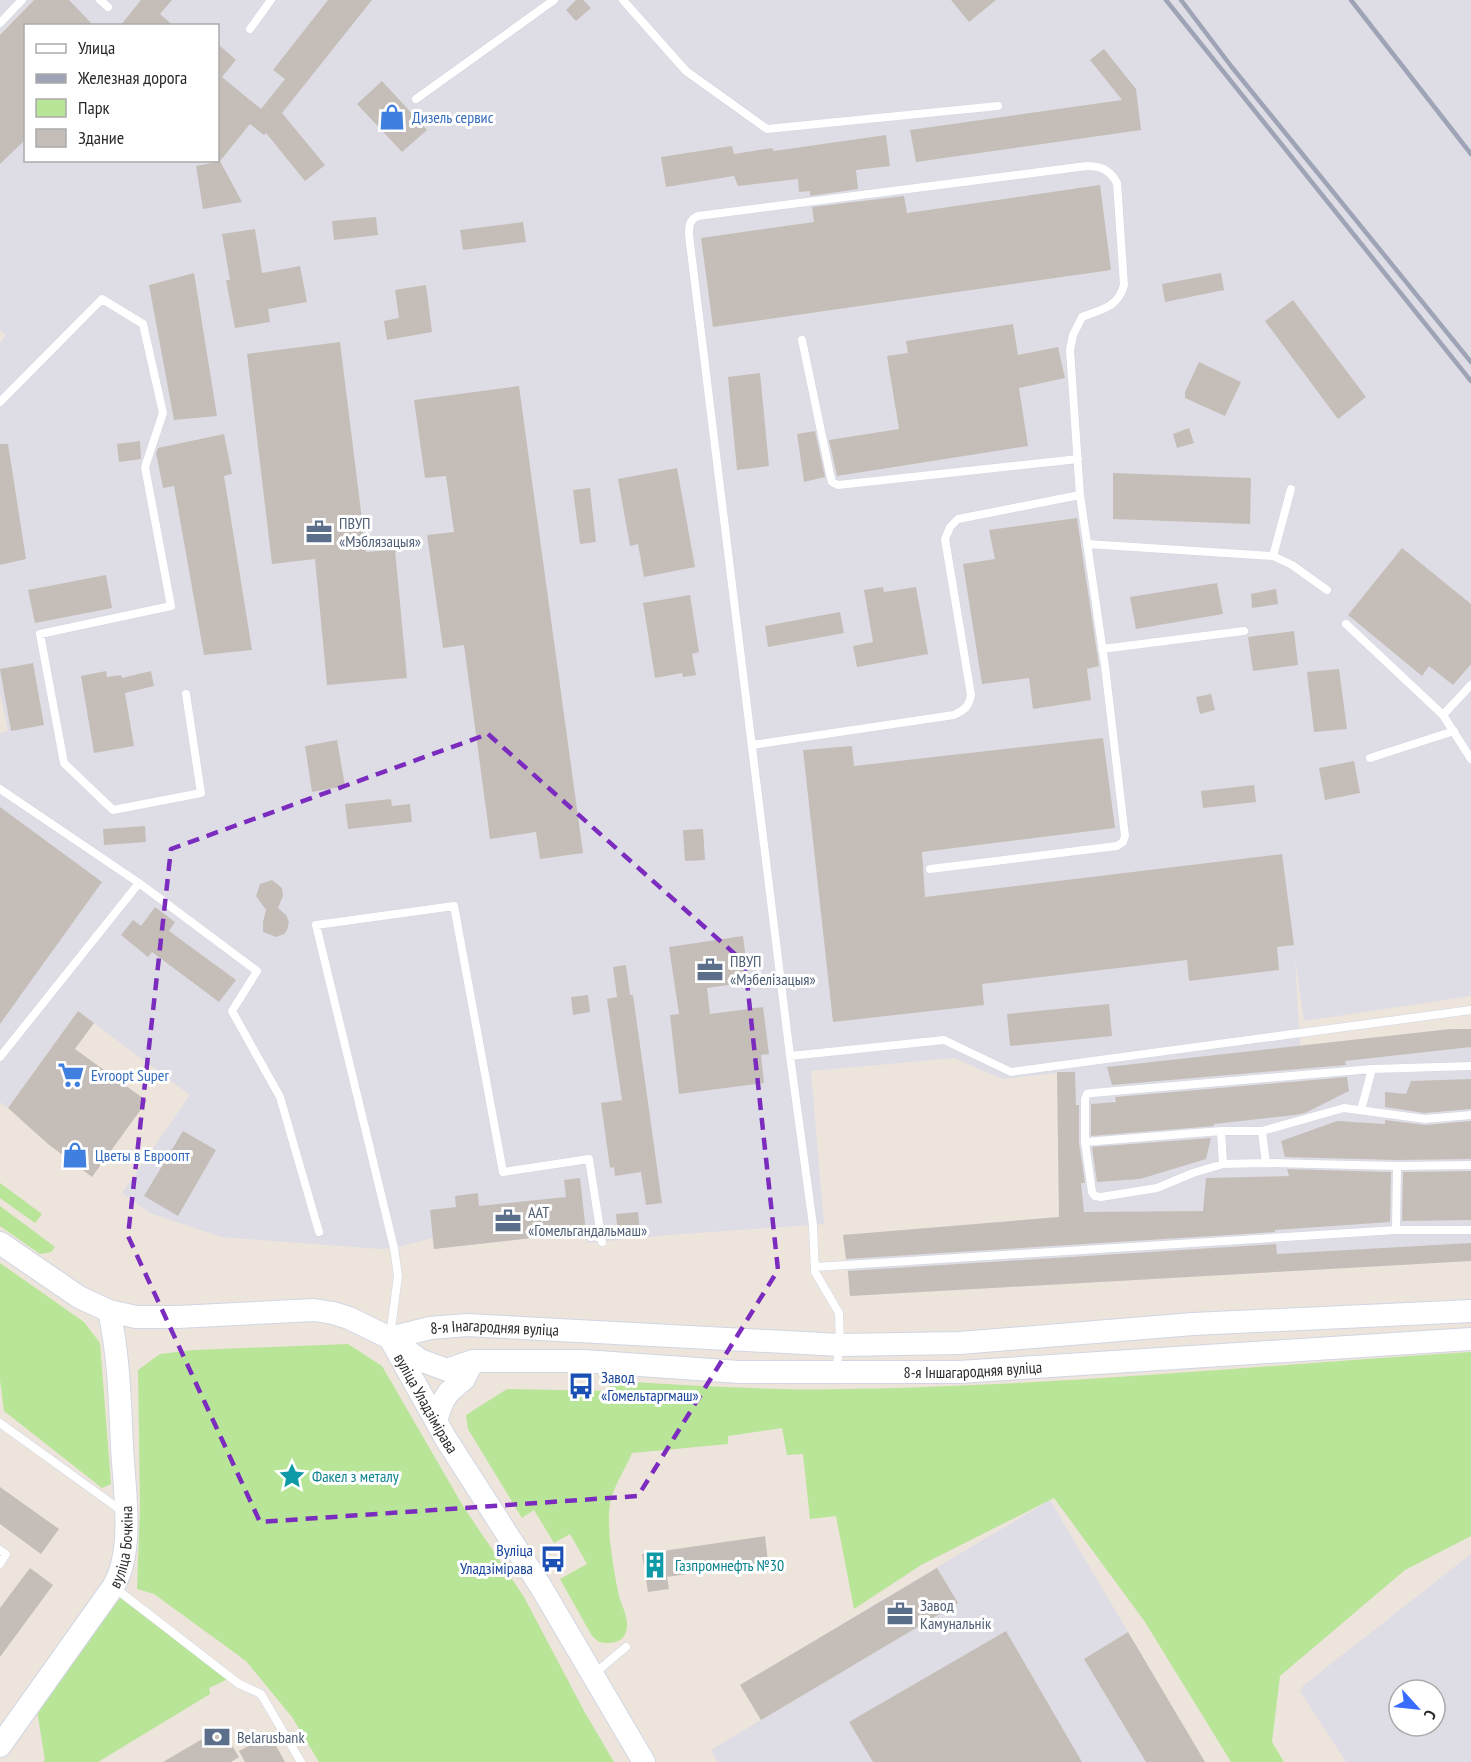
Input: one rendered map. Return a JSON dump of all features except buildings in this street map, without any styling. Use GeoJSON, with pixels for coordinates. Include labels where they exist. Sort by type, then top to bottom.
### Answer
{"type":"FeatureCollection","features":[{"type":"Feature","properties":{"kind":"main road","name":"вуліца Уладзімірава"},"geometry":{"type":"LineString","coordinates":[[0,1243],[79,1297],[109,1311],[136,1317],[178,1317],[314,1310],[333,1312],[390,1338],[436,1420],[541,1587],[644,1762]]}},
{"type":"Feature","properties":{"kind":"main road","name":"вуліца Бочкіна"},"geometry":{"type":"LineString","coordinates":[[0,1746],[113,1587],[122,1568],[125,1514],[116,1342],[109,1311]]}},
{"type":"Feature","properties":{"kind":"main road","name":"8-я Іншагародняя вуліца"},"geometry":{"type":"LineString","coordinates":[[696,1338],[840,1345],[960,1342],[1193,1324],[1471,1311]]}},
{"type":"Feature","properties":{"kind":"main road","name":"8-я Інагародняя вуліца"},"geometry":{"type":"LineString","coordinates":[[390,1338],[430,1329],[467,1325],[696,1338]]}},
{"type":"Feature","properties":{"kind":"main road","name":"8-я Інагародняя вуліца"},"geometry":{"type":"LineString","coordinates":[[390,1338],[420,1360],[447,1370],[473,1361]]}},
{"type":"Feature","properties":{"kind":"main road","name":"8-я Іншагародняя вуліца"},"geometry":{"type":"LineString","coordinates":[[473,1361],[585,1362],[739,1372],[959,1372],[1471,1339]]}},
{"type":"Feature","properties":{"kind":"main road"},"geometry":{"type":"LineString","coordinates":[[436,1420],[443,1401],[449,1392],[464,1379],[473,1361]]}},
{"type":"Feature","properties":{"kind":"lane"},"geometry":{"type":"LineString","coordinates":[[0,22],[22,0]]}},
{"type":"Feature","properties":{"kind":"lane"},"geometry":{"type":"LineString","coordinates":[[100,0],[108,7]]}},
{"type":"Feature","properties":{"kind":"lane"},"geometry":{"type":"LineString","coordinates":[[250,29],[271,0]]}},
{"type":"Feature","properties":{"kind":"lane"},"geometry":{"type":"LineString","coordinates":[[416,99],[554,0]]}},
{"type":"Feature","properties":{"kind":"lane"},"geometry":{"type":"LineString","coordinates":[[623,0],[686,70],[767,129],[998,106]]}},
{"type":"Feature","properties":{"kind":"lane"},"geometry":{"type":"LineString","coordinates":[[836,1371],[840,1345],[839,1313],[815,1272],[813,1225],[790,1056],[689,225],[692,218],[698,216],[1099,166],[1112,174],[1117,183],[1124,285],[1121,297],[1111,306],[1082,317],[1073,335],[1070,350],[1080,495],[1125,836],[1123,842],[1117,846],[1102,849],[930,869]]}},
{"type":"Feature","properties":{"kind":"lane"},"geometry":{"type":"LineString","coordinates":[[0,402],[102,299],[143,324],[163,413],[145,466],[171,606],[40,634],[64,764],[113,810],[201,793],[186,694]]}},
{"type":"Feature","properties":{"kind":"lane"},"geometry":{"type":"LineString","coordinates":[[802,340],[830,474],[832,482],[838,485],[1078,459]]}},
{"type":"Feature","properties":{"kind":"lane"},"geometry":{"type":"LineString","coordinates":[[1273,556],[1291,489]]}},
{"type":"Feature","properties":{"kind":"lane"},"geometry":{"type":"LineString","coordinates":[[752,745],[954,716],[964,711],[971,695],[945,539],[950,527],[958,519],[1080,495]]}},
{"type":"Feature","properties":{"kind":"lane"},"geometry":{"type":"LineString","coordinates":[[1087,544],[1273,556],[1292,564],[1326,590]]}},
{"type":"Feature","properties":{"kind":"lane"},"geometry":{"type":"LineString","coordinates":[[1346,624],[1443,716],[1471,759]]}},
{"type":"Feature","properties":{"kind":"lane"},"geometry":{"type":"LineString","coordinates":[[1102,649],[1245,631]]}},
{"type":"Feature","properties":{"kind":"lane"},"geometry":{"type":"LineString","coordinates":[[1443,716],[1471,685]]}},
{"type":"Feature","properties":{"kind":"lane"},"geometry":{"type":"LineString","coordinates":[[1370,758],[1454,731]]}},
{"type":"Feature","properties":{"kind":"lane"},"geometry":{"type":"LineString","coordinates":[[0,789],[139,883],[257,971],[232,1011],[280,1097],[319,1233]]}},
{"type":"Feature","properties":{"kind":"lane"},"geometry":{"type":"LineString","coordinates":[[0,1057],[139,883]]}},
{"type":"Feature","properties":{"kind":"lane"},"geometry":{"type":"LineString","coordinates":[[390,1338],[398,1276],[394,1248],[316,925],[454,906],[503,1172],[589,1159],[602,1242]]}},
{"type":"Feature","properties":{"kind":"lane"},"geometry":{"type":"LineString","coordinates":[[790,1056],[944,1040],[1011,1072],[1471,1010]]}},
{"type":"Feature","properties":{"kind":"lane"},"geometry":{"type":"LineString","coordinates":[[1471,1066],[1372,1069],[1092,1092],[1087,1094],[1085,1099],[1085,1142],[1092,1192],[1095,1196],[1157,1188],[1193,1173],[1224,1164],[1471,1165]]}},
{"type":"Feature","properties":{"kind":"lane"},"geometry":{"type":"LineString","coordinates":[[1361,1110],[1372,1069]]}},
{"type":"Feature","properties":{"kind":"lane"},"geometry":{"type":"LineString","coordinates":[[1085,1142],[1221,1131],[1262,1131],[1344,1108],[1425,1119],[1471,1115]]}},
{"type":"Feature","properties":{"kind":"lane"},"geometry":{"type":"LineString","coordinates":[[1221,1131],[1224,1164]]}},
{"type":"Feature","properties":{"kind":"lane"},"geometry":{"type":"LineString","coordinates":[[1262,1131],[1266,1163]]}},
{"type":"Feature","properties":{"kind":"lane"},"geometry":{"type":"LineString","coordinates":[[1396,1230],[1397,1166]]}},
{"type":"Feature","properties":{"kind":"lane"},"geometry":{"type":"LineString","coordinates":[[815,1267],[1396,1230],[1471,1230]]}},
{"type":"Feature","properties":{"kind":"lane"},"geometry":{"type":"LineString","coordinates":[[0,1423],[125,1514]]}},
{"type":"Feature","properties":{"kind":"lane"},"geometry":{"type":"LineString","coordinates":[[0,1550],[6,1554],[0,1564]]}},
{"type":"Feature","properties":{"kind":"lane"},"geometry":{"type":"LineString","coordinates":[[113,1587],[239,1684],[261,1694],[301,1762]]}},
{"type":"Feature","properties":{"kind":"lane"},"geometry":{"type":"LineString","coordinates":[[590,1672],[600,1668],[626,1647]]}},
{"type":"Feature","properties":{"kind":"highlighted area"},"geometry":{"type":"Polygon","coordinates":[[[488,734],[745,963],[778,1270],[638,1496],[260,1522],[128,1236],[171,849],[488,734]]]}},
{"type":"Feature","properties":{"kind":"shaded area"},"geometry":{"type":"Polygon","coordinates":[[[0,0],[1471,0],[1471,996],[1304,1021],[1295,958],[1300,1046],[1450,1029],[1471,1029],[1471,1261],[850,1296],[843,1235],[1059,1217],[1057,1073],[1002,1079],[954,1058],[811,1071],[824,1224],[587,1243],[585,1232],[434,1249],[432,1238],[394,1248],[380,1249],[221,1237],[152,1214],[122,1193],[190,1095],[78,1011],[8,1108],[0,1102],[0,733],[8,731],[0,692],[0,343],[6,335],[0,330],[0,0]]]}},
{"type":"Feature","properties":{"kind":"shaded area","name":"Завод Камунальнік"},"geometry":{"type":"Polygon","coordinates":[[[1050,1500],[1205,1762],[718,1762],[711,1750],[761,1720],[740,1685],[1050,1500]]]}},
{"type":"Feature","properties":{"kind":"shaded area"},"geometry":{"type":"Polygon","coordinates":[[[1471,1554],[1471,1762],[1346,1762],[1300,1691],[1304,1685],[1471,1554]]]}},
{"type":"Feature","properties":{"kind":"green space"},"geometry":{"type":"Polygon","coordinates":[[[0,1183],[42,1214],[35,1223],[0,1198],[0,1183]]]}},
{"type":"Feature","properties":{"kind":"green space"},"geometry":{"type":"Polygon","coordinates":[[[0,1206],[55,1247],[51,1252],[40,1254],[0,1226],[0,1206]]]}},
{"type":"Feature","properties":{"kind":"green space"},"geometry":{"type":"Polygon","coordinates":[[[0,1263],[84,1322],[100,1343],[111,1484],[102,1488],[4,1411],[0,1380],[0,1263]]]}},
{"type":"Feature","properties":{"kind":"green space"},"geometry":{"type":"Polygon","coordinates":[[[348,1344],[382,1366],[463,1506],[524,1597],[584,1711],[614,1762],[319,1762],[292,1717],[246,1661],[154,1594],[137,1589],[140,1509],[138,1370],[160,1354],[194,1350],[348,1344]]]}},
{"type":"Feature","properties":{"kind":"green space"},"geometry":{"type":"Polygon","coordinates":[[[1471,1352],[1471,1536],[1405,1570],[1280,1676],[1272,1742],[1284,1762],[1231,1762],[1145,1622],[1054,1498],[921,1565],[854,1609],[836,1516],[810,1519],[803,1454],[787,1455],[782,1428],[728,1436],[728,1444],[632,1453],[613,1492],[609,1514],[613,1563],[627,1627],[622,1639],[611,1643],[599,1642],[592,1636],[560,1579],[587,1564],[570,1534],[554,1543],[534,1510],[522,1518],[468,1429],[466,1415],[507,1389],[609,1391],[611,1381],[787,1389],[924,1387],[1003,1384],[1471,1352]]]}},
{"type":"Feature","properties":{"kind":"green space"},"geometry":{"type":"Polygon","coordinates":[[[120,1598],[228,1679],[209,1688],[210,1694],[98,1762],[43,1762],[45,1760],[37,1710],[120,1598]]]}},
{"type":"Feature","properties":{"kind":"railway"},"geometry":{"type":"LineString","coordinates":[[1166,0],[1471,381]]}},
{"type":"Feature","properties":{"kind":"railway"},"geometry":{"type":"LineString","coordinates":[[1181,0],[1231,66],[1471,362]]}},
{"type":"Feature","properties":{"kind":"railway"},"geometry":{"type":"LineString","coordinates":[[1351,0],[1471,154]]}},
{"type":"Feature","properties":{"kind":"place","name":"Дизель сервис"},"geometry":{"type":"Point","coordinates":[392,117]}},
{"type":"Feature","properties":{"kind":"place","name":"ПВУП «Мэблязацыя»"},"geometry":{"type":"Point","coordinates":[319,532]}},
{"type":"Feature","properties":{"kind":"place","name":"ПВУП «Мэбелізацыя»"},"geometry":{"type":"Point","coordinates":[710,970]}},
{"type":"Feature","properties":{"kind":"place","name":"Evroopt Super"},"geometry":{"type":"Point","coordinates":[71,1075]}},
{"type":"Feature","properties":{"kind":"place","name":"Цветы в Евроопт"},"geometry":{"type":"Point","coordinates":[75,1155]}},
{"type":"Feature","properties":{"kind":"place","name":"ААТ «Гомельгандальмаш»"},"geometry":{"type":"Point","coordinates":[508,1221]}},
{"type":"Feature","properties":{"kind":"place","name":"Завод «Гомельтаргмаш»"},"geometry":{"type":"Point","coordinates":[581,1386]}},
{"type":"Feature","properties":{"kind":"place","name":"Факел з металу"},"geometry":{"type":"Point","coordinates":[292,1476]}},
{"type":"Feature","properties":{"kind":"place","name":"Вуліца Уладзімірава"},"geometry":{"type":"Point","coordinates":[553,1559]}},
{"type":"Feature","properties":{"kind":"place","name":"Газпромнефть №30"},"geometry":{"type":"Point","coordinates":[655,1565]}},
{"type":"Feature","properties":{"kind":"place","name":"Завод Камунальнік"},"geometry":{"type":"Point","coordinates":[900,1614]}},
{"type":"Feature","properties":{"kind":"place","name":"Belarusbank"},"geometry":{"type":"Point","coordinates":[217,1737]}}]}
